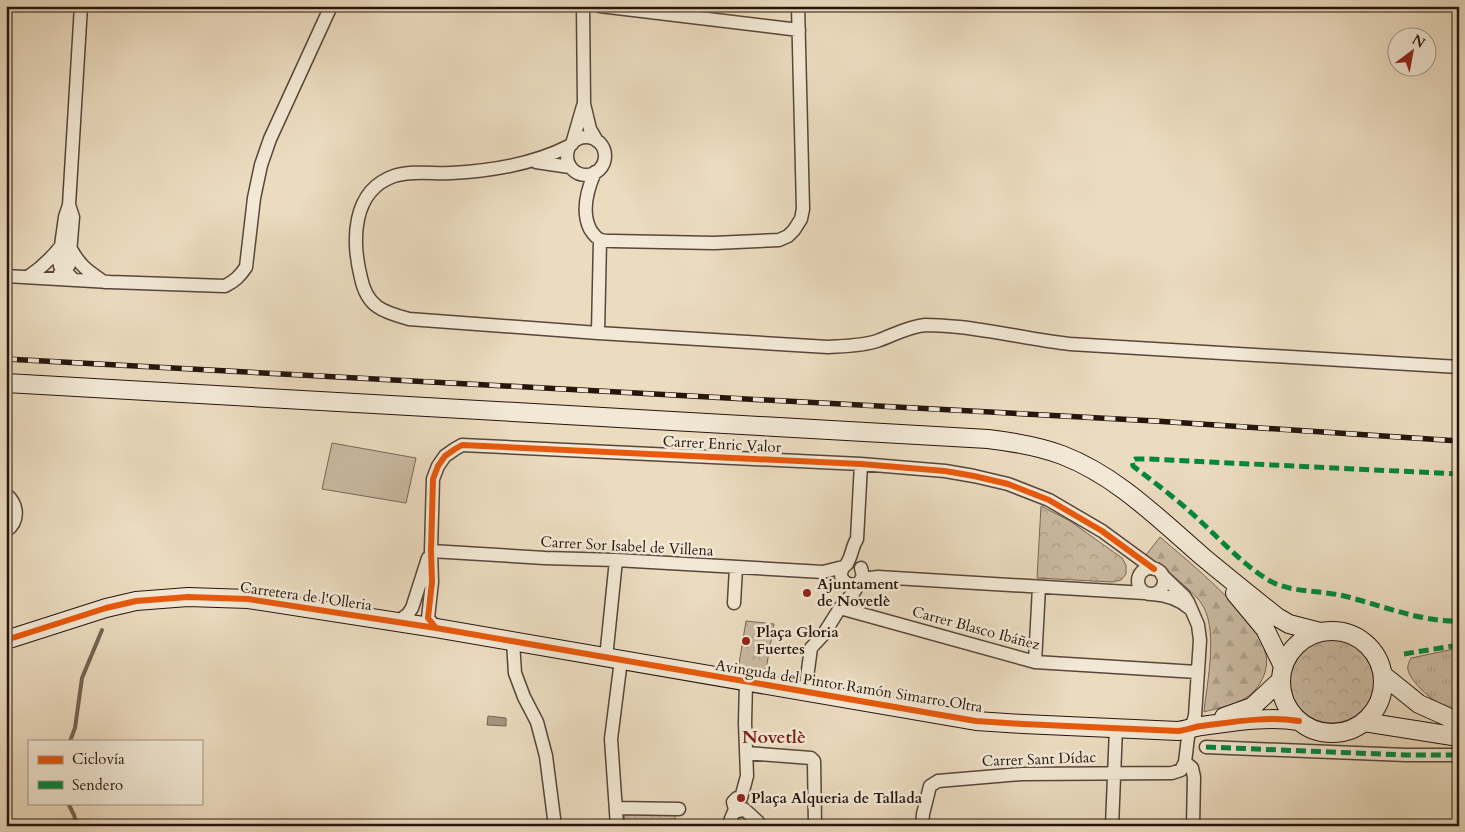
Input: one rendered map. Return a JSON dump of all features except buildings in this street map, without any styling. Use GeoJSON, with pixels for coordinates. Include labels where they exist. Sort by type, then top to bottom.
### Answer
{"type":"FeatureCollection","features":[{"type":"Feature","properties":{"kind":"main road"},"geometry":{"type":"LineString","coordinates":[[6,383],[1009,441],[1052,451],[1108,478],[1141,502],[1207,560],[1276,616],[1289,624],[1320,632],[1348,633],[1372,649],[1379,661],[1383,675],[1383,692],[1376,709],[1364,722],[1352,730],[1339,733],[1324,733],[1311,729],[1299,721],[1289,710],[1282,695],[1282,673],[1265,629],[1207,560]]}},
{"type":"Feature","properties":{"kind":"main road","name":"Carretera de l'Olleria"},"geometry":{"type":"LineString","coordinates":[[6,640],[106,608],[136,601],[163,598],[248,599],[397,622]]}},
{"type":"Feature","properties":{"kind":"main road","name":"Avinguda del Pintor Ramón Simarro Oltra"},"geometry":{"type":"LineString","coordinates":[[397,622],[614,659],[726,673],[746,682],[976,720],[1178,731],[1252,707],[1282,673]]}},
{"type":"Feature","properties":{"kind":"main road"},"geometry":{"type":"LineString","coordinates":[[1282,673],[1291,651],[1304,639],[1320,632]]}},
{"type":"Feature","properties":{"kind":"main road"},"geometry":{"type":"LineString","coordinates":[[1383,675],[1419,704],[1459,722]]}},
{"type":"Feature","properties":{"kind":"main road","name":"Avinguda del Pintor Ramón Simarro Oltra"},"geometry":{"type":"LineString","coordinates":[[1195,727],[1283,719],[1299,721]]}},
{"type":"Feature","properties":{"kind":"main road"},"geometry":{"type":"LineString","coordinates":[[1364,722],[1459,737]]}},
{"type":"Feature","properties":{"kind":"street"},"geometry":{"type":"LineString","coordinates":[[69,275],[66,248],[73,217],[69,205],[81,6]]}},
{"type":"Feature","properties":{"kind":"street"},"geometry":{"type":"LineString","coordinates":[[6,276],[51,278],[69,275],[104,282],[225,286],[235,281],[241,276],[246,267],[254,198],[261,165],[270,139],[331,6]]}},
{"type":"Feature","properties":{"kind":"street"},"geometry":{"type":"LineString","coordinates":[[526,162],[573,169],[581,174],[589,174],[600,168],[604,158],[604,152],[590,129],[584,104],[583,6]]}},
{"type":"Feature","properties":{"kind":"street"},"geometry":{"type":"LineString","coordinates":[[600,6],[799,30]]}},
{"type":"Feature","properties":{"kind":"street"},"geometry":{"type":"LineString","coordinates":[[584,104],[567,156],[586,206],[588,223],[595,237],[600,240],[613,242],[714,243],[779,240],[788,236],[801,219],[803,209],[798,6]]}},
{"type":"Feature","properties":{"kind":"street"},"geometry":{"type":"LineString","coordinates":[[597,141],[583,137],[553,154],[526,162],[470,171],[394,176],[382,182],[361,206],[357,221],[357,254],[363,289],[368,298],[384,312],[409,319],[598,333],[828,347],[867,343],[912,327],[936,325],[979,329],[1070,344],[1459,367]]}},
{"type":"Feature","properties":{"kind":"street"},"geometry":{"type":"LineString","coordinates":[[586,206],[590,184],[595,172]]}},
{"type":"Feature","properties":{"kind":"street"},"geometry":{"type":"LineString","coordinates":[[598,333],[600,240]]}},
{"type":"Feature","properties":{"kind":"street"},"geometry":{"type":"LineString","coordinates":[[66,248],[87,270],[104,282]]}},
{"type":"Feature","properties":{"kind":"street"},"geometry":{"type":"LineString","coordinates":[[28,277],[66,248]]}},
{"type":"Feature","properties":{"kind":"street","name":"Carrer Enric Valor"},"geometry":{"type":"LineString","coordinates":[[436,628],[428,618],[432,582],[431,551],[434,479],[438,466],[446,456],[462,445],[861,464],[945,471],[990,479],[1020,487],[1082,518],[1158,572],[1188,602],[1198,625],[1199,633],[1195,727],[1186,746],[1185,762]]}},
{"type":"Feature","properties":{"kind":"street"},"geometry":{"type":"LineString","coordinates":[[840,608],[839,593],[843,572],[853,553],[857,539],[861,464]]}},
{"type":"Feature","properties":{"kind":"street"},"geometry":{"type":"LineString","coordinates":[[6,494],[13,500],[16,516],[14,523],[6,531]]}},
{"type":"Feature","properties":{"kind":"street"},"geometry":{"type":"LineString","coordinates":[[843,572],[846,584],[857,584],[861,574],[858,561],[860,546],[857,539]]}},
{"type":"Feature","properties":{"kind":"street","name":"Carrer Enric Valor"},"geometry":{"type":"LineString","coordinates":[[397,622],[408,614],[412,608],[431,551]]}},
{"type":"Feature","properties":{"kind":"street","name":"Carrer Sor Isabel de Villena"},"geometry":{"type":"LineString","coordinates":[[431,551],[736,568],[822,572],[836,570],[843,572]]}},
{"type":"Feature","properties":{"kind":"street"},"geometry":{"type":"LineString","coordinates":[[616,560],[612,732],[617,826]]}},
{"type":"Feature","properties":{"kind":"street"},"geometry":{"type":"LineString","coordinates":[[843,572],[853,563],[861,574]]}},
{"type":"Feature","properties":{"kind":"street"},"geometry":{"type":"LineString","coordinates":[[734,603],[736,568]]}},
{"type":"Feature","properties":{"kind":"street"},"geometry":{"type":"LineString","coordinates":[[1111,591],[1138,578],[1147,569],[1158,572],[1163,583],[1162,587],[1156,593],[1149,594],[1138,585],[1138,578]]}},
{"type":"Feature","properties":{"kind":"street"},"geometry":{"type":"LineString","coordinates":[[861,574],[878,577],[1160,595],[1181,601],[1192,610]]}},
{"type":"Feature","properties":{"kind":"street"},"geometry":{"type":"LineString","coordinates":[[805,692],[811,648],[823,635],[840,608],[849,598],[861,574]]}},
{"type":"Feature","properties":{"kind":"street"},"geometry":{"type":"LineString","coordinates":[[1035,662],[1039,588]]}},
{"type":"Feature","properties":{"kind":"street","name":"Carrer Blasco Ibáñez"},"geometry":{"type":"LineString","coordinates":[[840,608],[1035,662],[1197,672]]}},
{"type":"Feature","properties":{"kind":"street"},"geometry":{"type":"LineString","coordinates":[[513,642],[515,673],[524,697],[537,722],[546,756],[555,826]]}},
{"type":"Feature","properties":{"kind":"street"},"geometry":{"type":"LineString","coordinates":[[728,826],[740,806],[747,776],[746,682]]}},
{"type":"Feature","properties":{"kind":"street"},"geometry":{"type":"LineString","coordinates":[[1112,826],[1116,728]]}},
{"type":"Feature","properties":{"kind":"street"},"geometry":{"type":"LineString","coordinates":[[1206,747],[1406,755],[1459,755]]}},
{"type":"Feature","properties":{"kind":"street"},"geometry":{"type":"LineString","coordinates":[[746,753],[811,758],[814,760],[815,826]]}},
{"type":"Feature","properties":{"kind":"street"},"geometry":{"type":"LineString","coordinates":[[1185,762],[1192,768],[1194,777],[1193,826]]}},
{"type":"Feature","properties":{"kind":"street","name":"Carrer Sant Dídac"},"geometry":{"type":"LineString","coordinates":[[922,826],[930,786],[938,781],[1022,774],[1176,773],[1181,770],[1185,762]]}},
{"type":"Feature","properties":{"kind":"street"},"geometry":{"type":"LineString","coordinates":[[740,806],[758,822],[759,826]]}},
{"type":"Feature","properties":{"kind":"street"},"geometry":{"type":"LineString","coordinates":[[616,808],[678,810]]}},
{"type":"Feature","properties":{"kind":"green space"},"geometry":{"type":"Polygon","coordinates":[[[332,443],[416,458],[406,503],[322,489],[332,443]]]}},
{"type":"Feature","properties":{"kind":"green space"},"geometry":{"type":"Polygon","coordinates":[[[1041,506],[1070,521],[1122,558],[1126,565],[1126,574],[1121,580],[1112,582],[1037,578],[1041,506]]]}},
{"type":"Feature","properties":{"kind":"green space"},"geometry":{"type":"Polygon","coordinates":[[[1160,537],[1205,576],[1237,608],[1260,640],[1267,661],[1263,679],[1252,693],[1232,705],[1204,712],[1211,638],[1209,624],[1199,600],[1146,555],[1160,537]]]}},
{"type":"Feature","properties":{"kind":"green space"},"geometry":{"type":"Polygon","coordinates":[[[746,621],[774,624],[765,675],[738,670],[746,621]]]}},
{"type":"Feature","properties":{"kind":"green space"},"geometry":{"type":"Polygon","coordinates":[[[1332,639],[1348,642],[1362,651],[1371,665],[1374,681],[1371,697],[1362,711],[1348,720],[1332,723],[1316,720],[1302,711],[1293,697],[1290,681],[1293,665],[1302,651],[1316,642],[1332,639]]]}},
{"type":"Feature","properties":{"kind":"green space"},"geometry":{"type":"Polygon","coordinates":[[[1459,648],[1459,711],[1433,700],[1409,674],[1408,664],[1411,658],[1459,648]]]}},
{"type":"Feature","properties":{"kind":"green space"},"geometry":{"type":"Polygon","coordinates":[[[624,813],[675,814],[675,826],[625,826],[624,813]]]}},
{"type":"Feature","properties":{"kind":"shaded area"},"geometry":{"type":"Polygon","coordinates":[[[488,716],[506,718],[506,726],[487,725],[488,716]]]}},
{"type":"Feature","properties":{"kind":"waterway"},"geometry":{"type":"LineString","coordinates":[[70,740],[75,728],[82,678],[102,630]]}},
{"type":"Feature","properties":{"kind":"waterway"},"geometry":{"type":"LineString","coordinates":[[68,804],[77,826]]}},
{"type":"Feature","properties":{"kind":"railway"},"geometry":{"type":"LineString","coordinates":[[6,359],[1155,421],[1459,441]]}},
{"type":"Feature","properties":{"kind":"marked path"},"geometry":{"type":"LineString","coordinates":[[1459,474],[1148,459],[1135,459],[1132,461],[1133,466],[1182,505],[1241,560],[1270,581],[1287,588],[1335,594],[1415,616],[1444,621],[1459,621]]}},
{"type":"Feature","properties":{"kind":"marked path"},"geometry":{"type":"LineString","coordinates":[[1404,654],[1459,645]]}},
{"type":"Feature","properties":{"kind":"marked path"},"geometry":{"type":"LineString","coordinates":[[1206,747],[1406,755],[1459,755]]}},
{"type":"Feature","properties":{"kind":"cycle path"},"geometry":{"type":"LineString","coordinates":[[436,628],[428,618],[432,582],[433,479],[438,466],[445,456],[462,445],[861,464],[945,471],[974,476],[1008,484],[1049,500],[1102,531],[1154,569]]}},
{"type":"Feature","properties":{"kind":"cycle path"},"geometry":{"type":"LineString","coordinates":[[6,640],[106,608],[136,601],[188,597],[248,599],[436,628],[976,721],[1178,731],[1250,720],[1275,719],[1299,721]]}},
{"type":"Feature","properties":{"kind":"place","name":"Ajuntament de Novetlè"},"geometry":{"type":"Point","coordinates":[807,593]}},
{"type":"Feature","properties":{"kind":"place","name":"Plaça Gloria Fuertes"},"geometry":{"type":"Point","coordinates":[746,641]}},
{"type":"Feature","properties":{"kind":"place","name":"Plaça Alqueria de Tallada"},"geometry":{"type":"Point","coordinates":[741,798]}},
{"type":"Feature","properties":{"kind":"district","name":"Novetlè"},"geometry":{"type":"Point","coordinates":[774,737]}}]}
